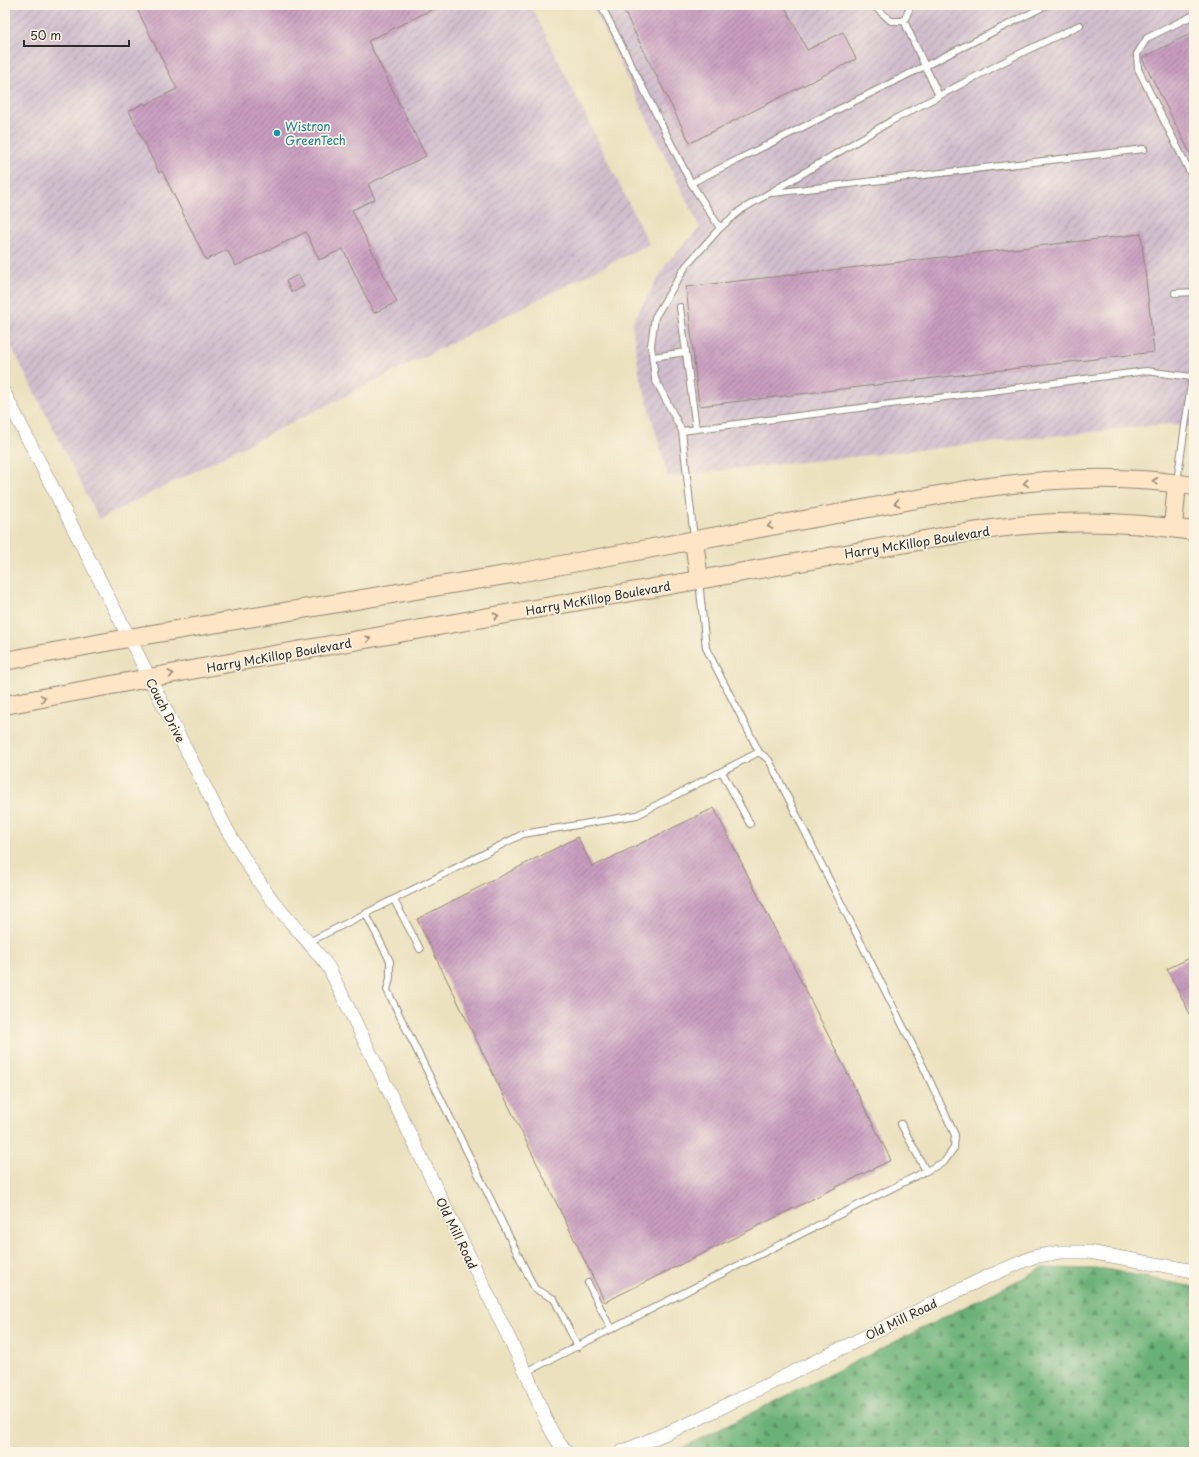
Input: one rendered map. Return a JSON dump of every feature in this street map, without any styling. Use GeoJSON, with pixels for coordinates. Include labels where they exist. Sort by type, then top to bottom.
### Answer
{"type":"FeatureCollection","features":[{"type":"Feature","properties":{"kind":"main road"},"geometry":{"type":"LineString","coordinates":[[5,661],[128,638],[529,571],[999,485],[1073,478],[1111,478],[1186,485],[1173,527]]}},
{"type":"Feature","properties":{"kind":"main road","name":"Harry McKillop Boulevard"},"geometry":{"type":"LineString","coordinates":[[5,705],[933,538],[1055,523],[1132,523],[1194,530]]}},
{"type":"Feature","properties":{"kind":"main road"},"geometry":{"type":"LineString","coordinates":[[694,540],[699,580]]}},
{"type":"Feature","properties":{"kind":"street","name":"Couch Drive"},"geometry":{"type":"LineString","coordinates":[[5,394],[226,828],[238,849],[276,904],[329,968],[350,1011]]}},
{"type":"Feature","properties":{"kind":"street","name":"Old Mill Road"},"geometry":{"type":"LineString","coordinates":[[350,1011],[526,1372],[553,1433],[560,1445],[567,1452]]}},
{"type":"Feature","properties":{"kind":"street","name":"Old Mill Road"},"geometry":{"type":"LineString","coordinates":[[622,1452],[688,1424],[982,1279],[1033,1257],[1060,1252],[1089,1252],[1194,1271]]}},
{"type":"Feature","properties":{"kind":"lane"},"geometry":{"type":"LineString","coordinates":[[602,5],[691,183],[720,228]]}},
{"type":"Feature","properties":{"kind":"lane"},"geometry":{"type":"LineString","coordinates":[[873,5],[891,21],[904,21]]}},
{"type":"Feature","properties":{"kind":"lane"},"geometry":{"type":"LineString","coordinates":[[911,5],[904,21],[939,96]]}},
{"type":"Feature","properties":{"kind":"lane"},"geometry":{"type":"LineString","coordinates":[[691,183],[1047,5]]}},
{"type":"Feature","properties":{"kind":"lane"},"geometry":{"type":"LineString","coordinates":[[1194,15],[1147,38],[1137,54],[1138,69],[1194,180]]}},
{"type":"Feature","properties":{"kind":"lane"},"geometry":{"type":"LineString","coordinates":[[694,540],[682,431],[655,378],[652,345],[655,317],[686,266],[720,228],[741,210],[891,121],[1015,56],[1080,26]]}},
{"type":"Feature","properties":{"kind":"lane"},"geometry":{"type":"LineString","coordinates":[[769,194],[1144,149]]}},
{"type":"Feature","properties":{"kind":"lane"},"geometry":{"type":"LineString","coordinates":[[1175,293],[1194,292]]}},
{"type":"Feature","properties":{"kind":"lane"},"geometry":{"type":"LineString","coordinates":[[680,307],[696,429]]}},
{"type":"Feature","properties":{"kind":"lane"},"geometry":{"type":"LineString","coordinates":[[653,357],[686,352]]}},
{"type":"Feature","properties":{"kind":"lane"},"geometry":{"type":"LineString","coordinates":[[682,431],[1146,371],[1193,378],[1186,485]]}},
{"type":"Feature","properties":{"kind":"lane"},"geometry":{"type":"LineString","coordinates":[[526,1372],[944,1162],[954,1148],[955,1135],[922,1064],[773,767],[769,760],[759,752],[706,648],[699,580]]}},
{"type":"Feature","properties":{"kind":"lane"},"geometry":{"type":"LineString","coordinates":[[309,942],[524,834],[637,815],[759,752]]}},
{"type":"Feature","properties":{"kind":"lane"},"geometry":{"type":"LineString","coordinates":[[722,772],[750,824]]}},
{"type":"Feature","properties":{"kind":"lane"},"geometry":{"type":"LineString","coordinates":[[394,900],[420,949]]}},
{"type":"Feature","properties":{"kind":"lane"},"geometry":{"type":"LineString","coordinates":[[366,914],[390,961],[390,978],[387,990],[535,1289],[554,1299],[578,1347]]}},
{"type":"Feature","properties":{"kind":"lane"},"geometry":{"type":"LineString","coordinates":[[901,1124],[926,1171]]}},
{"type":"Feature","properties":{"kind":"lane"},"geometry":{"type":"LineString","coordinates":[[588,1283],[611,1329]]}},
{"type":"Feature","properties":{"kind":"shaded area"},"geometry":{"type":"Polygon","coordinates":[[[5,5],[531,5],[649,244],[99,519],[5,334],[5,5]]]}},
{"type":"Feature","properties":{"kind":"shaded area"},"geometry":{"type":"Polygon","coordinates":[[[592,5],[1194,5],[1194,428],[1168,424],[668,476],[640,376],[632,323],[666,264],[700,228],[592,5]]]}},
{"type":"Feature","properties":{"kind":"green space"},"geometry":{"type":"Polygon","coordinates":[[[1043,1268],[1105,1269],[1194,1287],[1194,1452],[674,1452],[1043,1268]]]}},
{"type":"Feature","properties":{"kind":"building","name":"Wistron GreenTech"},"geometry":{"type":"Polygon","coordinates":[[[135,5],[441,5],[368,41],[426,156],[368,184],[375,199],[352,210],[397,302],[374,313],[343,249],[319,260],[306,232],[236,266],[227,250],[206,260],[162,171],[159,173],[129,111],[144,103],[145,105],[177,89],[135,5]]]}},
{"type":"Feature","properties":{"kind":"building"},"geometry":{"type":"Polygon","coordinates":[[[621,5],[784,5],[807,50],[843,32],[856,59],[690,143],[621,5]]]}},
{"type":"Feature","properties":{"kind":"building"},"geometry":{"type":"Polygon","coordinates":[[[1194,32],[1194,161],[1142,58],[1194,32]]]}},
{"type":"Feature","properties":{"kind":"building"},"geometry":{"type":"Polygon","coordinates":[[[1141,234],[1154,352],[699,406],[686,287],[1141,234]]]}},
{"type":"Feature","properties":{"kind":"building"},"geometry":{"type":"Polygon","coordinates":[[[298,275],[304,286],[292,293],[286,281],[298,275]]]}},
{"type":"Feature","properties":{"kind":"building"},"geometry":{"type":"Polygon","coordinates":[[[714,808],[891,1160],[605,1302],[417,919],[578,837],[592,867],[714,808]]]}},
{"type":"Feature","properties":{"kind":"building"},"geometry":{"type":"Polygon","coordinates":[[[1194,956],[1194,1022],[1167,969],[1194,956]]]}},
{"type":"Feature","properties":{"kind":"place","name":"Wistron GreenTech"},"geometry":{"type":"Point","coordinates":[277,133]}}]}
